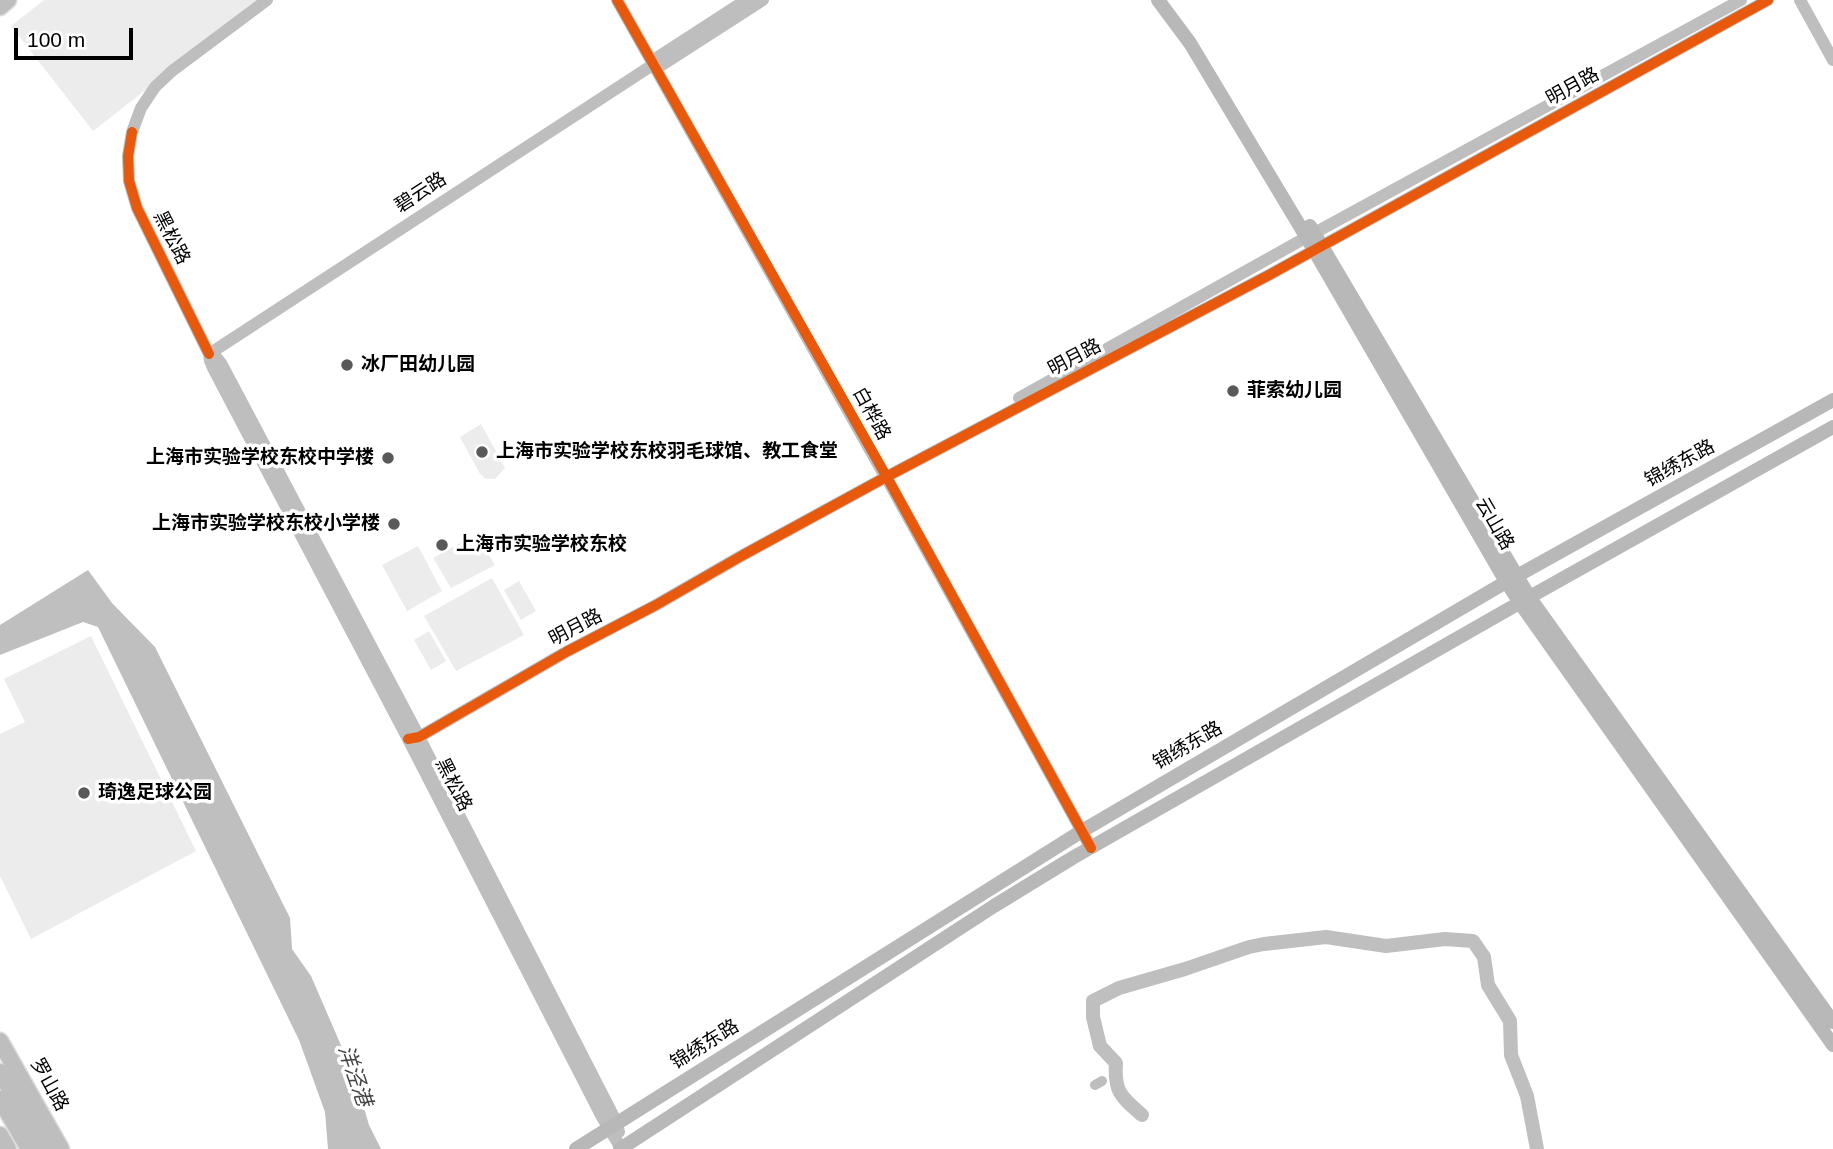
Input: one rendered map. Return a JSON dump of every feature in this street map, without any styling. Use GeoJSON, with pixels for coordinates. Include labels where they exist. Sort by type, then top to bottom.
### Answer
{"type":"FeatureCollection","features":[{"type":"Feature","properties":{"kind":"main road"},"geometry":{"type":"LineString","coordinates":[[0,8],[9,0]]}},
{"type":"Feature","properties":{"kind":"main road","name":"云山路"},"geometry":{"type":"LineString","coordinates":[[1157,0],[1190,43],[1314,242]]}},
{"type":"Feature","properties":{"kind":"main road","name":"云山路"},"geometry":{"type":"LineString","coordinates":[[1170,0],[1198,38],[1314,242],[1525,601],[1830,1033]]}},
{"type":"Feature","properties":{"kind":"main road","name":"锦绣东路"},"geometry":{"type":"LineString","coordinates":[[576,1149],[1082,831],[1511,579],[1833,400]]}},
{"type":"Feature","properties":{"kind":"main road","name":"锦绣东路"},"geometry":{"type":"LineString","coordinates":[[621,1149],[994,906],[1091,848],[1833,427]]}},
{"type":"Feature","properties":{"kind":"main road","name":"罗山路"},"geometry":{"type":"LineString","coordinates":[[0,1041],[61,1149]]}},
{"type":"Feature","properties":{"kind":"main road"},"geometry":{"type":"LineString","coordinates":[[0,1072],[44,1149]]}},
{"type":"Feature","properties":{"kind":"main road"},"geometry":{"type":"LineString","coordinates":[[0,1099],[29,1149]]}},
{"type":"Feature","properties":{"kind":"main road"},"geometry":{"type":"LineString","coordinates":[[0,1135],[8,1149]]}},
{"type":"Feature","properties":{"kind":"street","name":"黑松路"},"geometry":{"type":"LineString","coordinates":[[267,0],[172,71],[155,88],[141,108],[132,132],[128,156],[129,181],[137,208],[219,379],[415,736],[613,1126],[621,1149]]}},
{"type":"Feature","properties":{"kind":"street","name":"白桦路"},"geometry":{"type":"LineString","coordinates":[[617,0],[885,475],[1091,848]]}},
{"type":"Feature","properties":{"kind":"street","name":"碧云路"},"geometry":{"type":"LineString","coordinates":[[209,354],[653,64],[657,57],[746,0]]}},
{"type":"Feature","properties":{"kind":"street","name":"碧云路"},"geometry":{"type":"LineString","coordinates":[[653,64],[662,65],[763,0]]}},
{"type":"Feature","properties":{"kind":"street","name":"明月路"},"geometry":{"type":"LineString","coordinates":[[1314,242],[1741,0]]}},
{"type":"Feature","properties":{"kind":"street","name":"明月路"},"geometry":{"type":"LineString","coordinates":[[415,736],[741,548],[885,475],[1768,0]]}},
{"type":"Feature","properties":{"kind":"street"},"geometry":{"type":"LineString","coordinates":[[1800,0],[1833,60]]}},
{"type":"Feature","properties":{"kind":"shaded area"},"geometry":{"type":"Polygon","coordinates":[[[44,0],[261,0],[93,131],[11,26],[44,0]]]}},
{"type":"Feature","properties":{"kind":"shaded area","name":"上海市实验学校东校羽毛球馆、教工食堂"},"geometry":{"type":"Polygon","coordinates":[[[481,424],[505,468],[495,479],[486,479],[480,474],[460,437],[481,424]]]}},
{"type":"Feature","properties":{"kind":"shaded area"},"geometry":{"type":"Polygon","coordinates":[[[476,534],[495,565],[451,588],[433,558],[476,534]]]}},
{"type":"Feature","properties":{"kind":"shaded area"},"geometry":{"type":"Polygon","coordinates":[[[418,546],[442,591],[407,611],[382,565],[418,546]]]}},
{"type":"Feature","properties":{"kind":"shaded area"},"geometry":{"type":"Polygon","coordinates":[[[492,578],[524,635],[456,671],[424,616],[492,578]]]}},
{"type":"Feature","properties":{"kind":"shaded area"},"geometry":{"type":"Polygon","coordinates":[[[519,581],[536,611],[521,620],[504,590],[519,581]]]}},
{"type":"Feature","properties":{"kind":"shaded area"},"geometry":{"type":"Polygon","coordinates":[[[429,631],[446,661],[431,670],[414,640],[429,631]]]}},
{"type":"Feature","properties":{"kind":"shaded area","name":"琦逸足球公园"},"geometry":{"type":"Polygon","coordinates":[[[91,636],[196,851],[31,939],[0,876],[0,734],[25,722],[4,679],[91,636]]]}},
{"type":"Feature","properties":{"kind":"water","name":"洋泾港"},"geometry":{"type":"Polygon","coordinates":[[[88,570],[112,603],[155,647],[290,918],[292,949],[311,976],[356,1080],[369,1125],[381,1149],[328,1149],[325,1112],[299,1040],[98,627],[83,622],[0,655],[0,625],[88,570]]]}},
{"type":"Feature","properties":{"kind":"waterway"},"geometry":{"type":"LineString","coordinates":[[1142,1115],[1120,1093],[1116,1081],[1116,1063],[1100,1046],[1093,1017],[1093,1001],[1119,988],[1264,944],[1326,937],[1386,946],[1445,939],[1473,941],[1484,957],[1488,985],[1510,1021],[1511,1055],[1527,1096],[1537,1149]]}},
{"type":"Feature","properties":{"kind":"cycle path"},"geometry":{"type":"LineString","coordinates":[[617,0],[889,481],[1091,848]]}},
{"type":"Feature","properties":{"kind":"cycle path"},"geometry":{"type":"LineString","coordinates":[[408,739],[419,737],[566,652],[743,555],[1269,275],[1768,0]]}},
{"type":"Feature","properties":{"kind":"cycle path"},"geometry":{"type":"LineString","coordinates":[[132,132],[128,156],[129,181],[137,208],[209,354]]}},
{"type":"Feature","properties":{"kind":"place","name":"冰厂田幼儿园"},"geometry":{"type":"Point","coordinates":[347,365]}},
{"type":"Feature","properties":{"kind":"place","name":"菲索幼儿园"},"geometry":{"type":"Point","coordinates":[1233,391]}},
{"type":"Feature","properties":{"kind":"place","name":"上海市实验学校东校羽毛球馆、教工食堂"},"geometry":{"type":"Point","coordinates":[482,452]}},
{"type":"Feature","properties":{"kind":"place","name":"上海市实验学校东校中学楼"},"geometry":{"type":"Point","coordinates":[388,458]}},
{"type":"Feature","properties":{"kind":"place","name":"上海市实验学校东校小学楼"},"geometry":{"type":"Point","coordinates":[394,524]}},
{"type":"Feature","properties":{"kind":"place","name":"上海市实验学校东校"},"geometry":{"type":"Point","coordinates":[442,545]}},
{"type":"Feature","properties":{"kind":"place","name":"琦逸足球公园"},"geometry":{"type":"Point","coordinates":[84,793]}}]}
